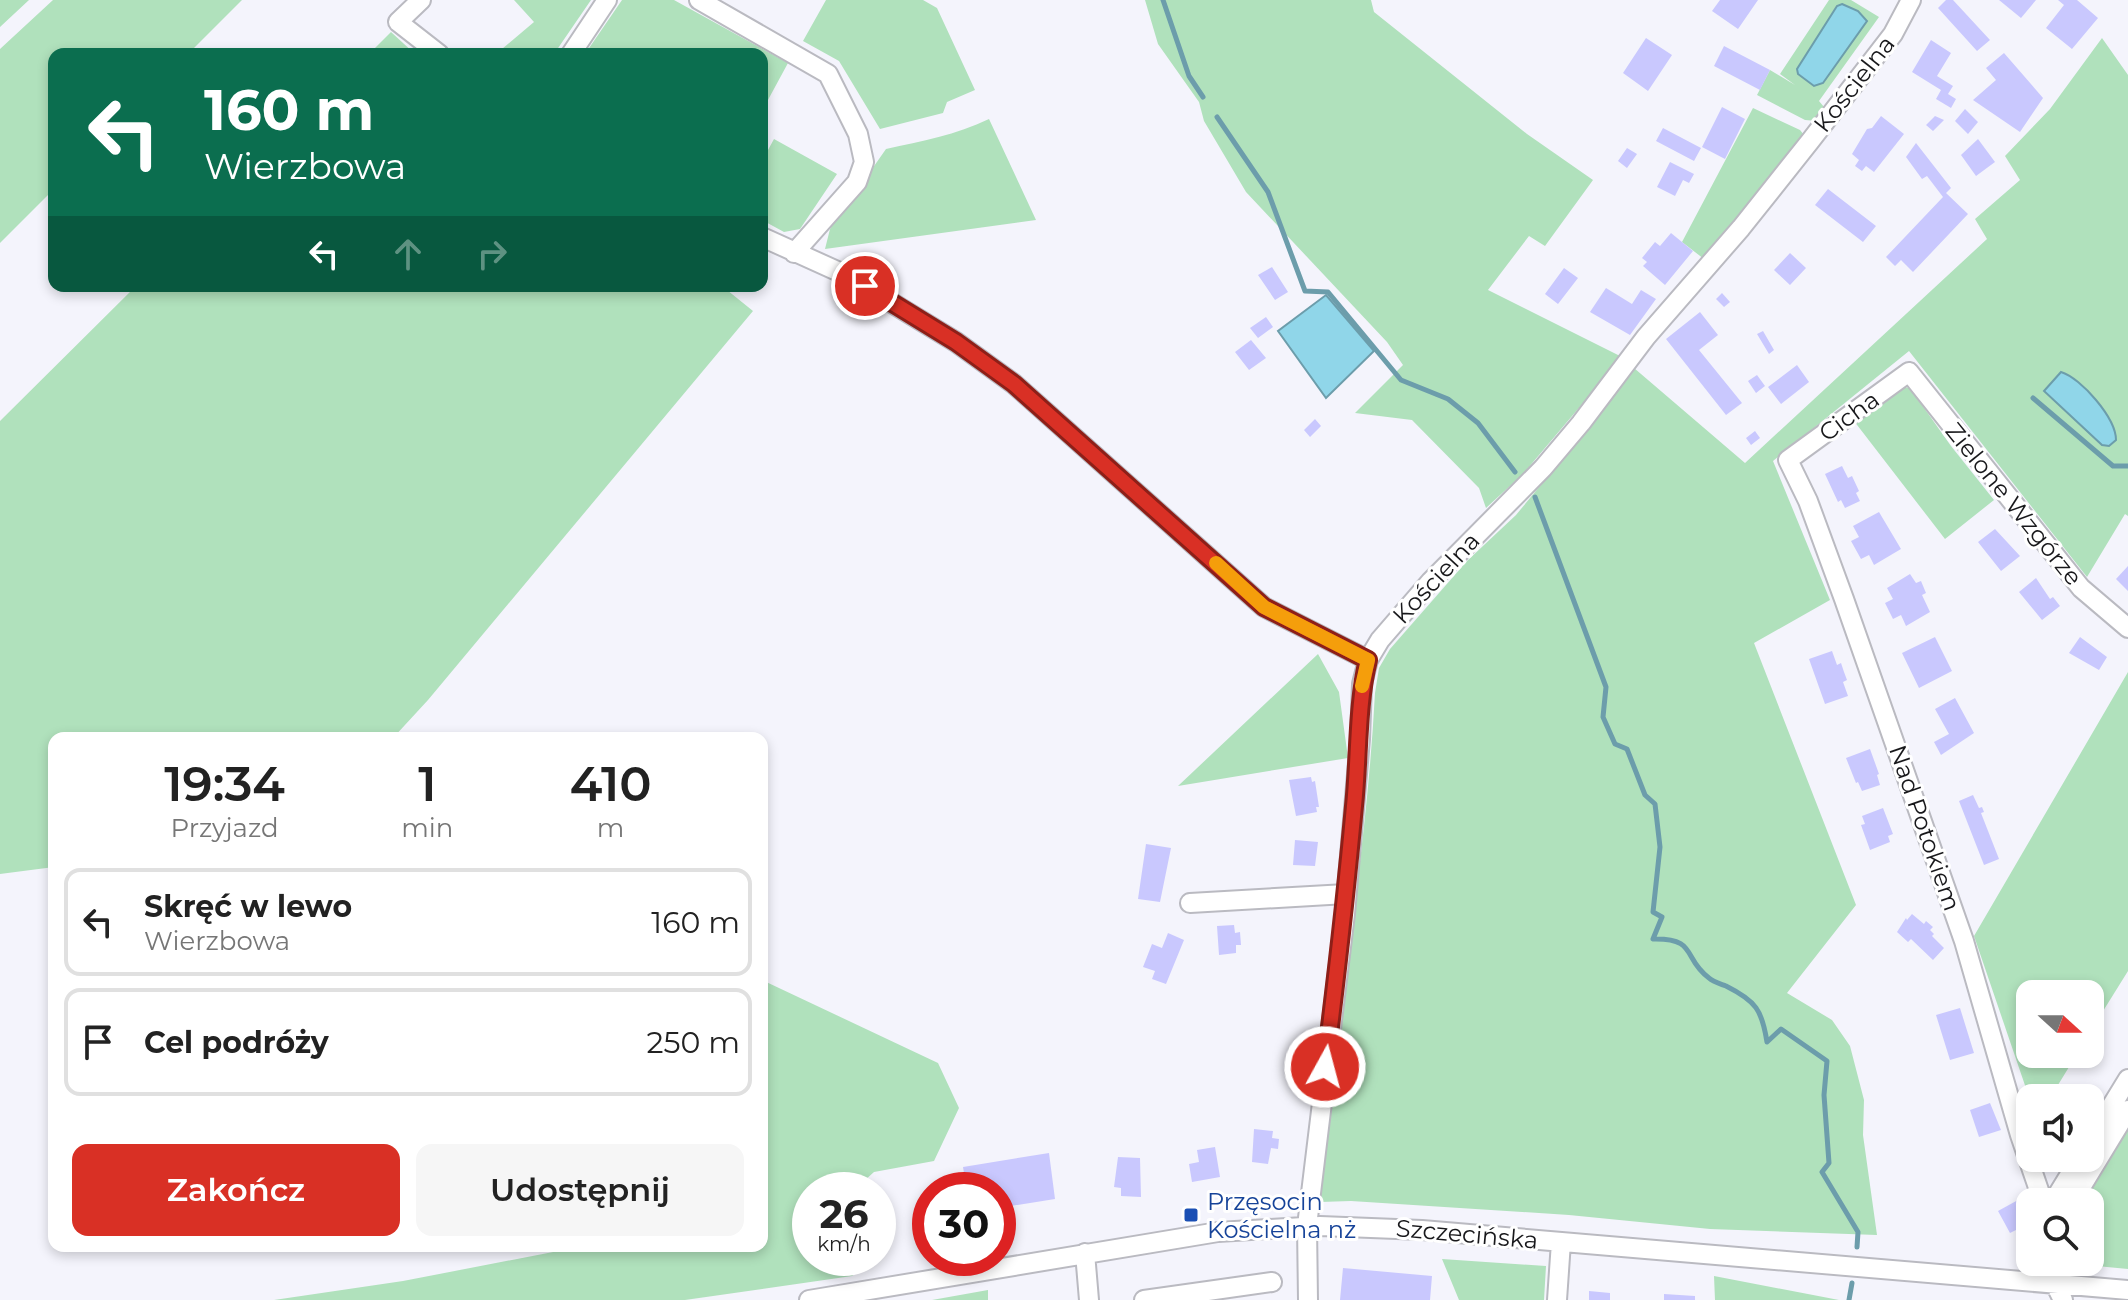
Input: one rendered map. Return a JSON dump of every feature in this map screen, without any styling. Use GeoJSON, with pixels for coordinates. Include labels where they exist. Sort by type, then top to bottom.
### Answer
{"type":"FeatureCollection","features":[{"type":"Feature","properties":{"kind":"street"},"geometry":{"type":"LineString","coordinates":[[421,0],[398,22],[431,48]]}},
{"type":"Feature","properties":{"kind":"street"},"geometry":{"type":"LineString","coordinates":[[575,48],[607,0]]}},
{"type":"Feature","properties":{"kind":"street"},"geometry":{"type":"LineString","coordinates":[[699,0],[828,74],[858,134],[864,162],[857,182],[794,253]]}},
{"type":"Feature","properties":{"kind":"street","name":"Kościelna"},"geometry":{"type":"LineString","coordinates":[[1308,1300],[1307,1226],[1346,894],[1362,684],[1368,660],[1380,640],[1431,581],[1543,468],[1581,423],[1646,337],[1741,228],[1893,34],[1912,3]]}},
{"type":"Feature","properties":{"kind":"street"},"geometry":{"type":"LineString","coordinates":[[768,240],[846,275],[956,342],[1014,384],[1264,607],[1368,660]]}},
{"type":"Feature","properties":{"kind":"street","name":"Cicha"},"geometry":{"type":"LineString","coordinates":[[1788,460],[1909,372]]}},
{"type":"Feature","properties":{"kind":"street","name":"Zielone Wzgórze"},"geometry":{"type":"LineString","coordinates":[[1909,372],[2081,588],[2128,628]]}},
{"type":"Feature","properties":{"kind":"street","name":"Nad Potokiem"},"geometry":{"type":"LineString","coordinates":[[1788,460],[1808,501],[1834,571],[1960,927],[2039,1188]]}},
{"type":"Feature","properties":{"kind":"street"},"geometry":{"type":"LineString","coordinates":[[1190,903],[1346,894]]}},
{"type":"Feature","properties":{"kind":"street"},"geometry":{"type":"LineString","coordinates":[[2104,1118],[2128,1079]]}},
{"type":"Feature","properties":{"kind":"street"},"geometry":{"type":"LineString","coordinates":[[2081,1188],[2128,1110]]}},
{"type":"Feature","properties":{"kind":"street","name":"Szczecińska"},"geometry":{"type":"LineString","coordinates":[[809,1300],[1195,1235],[1307,1226],[1382,1227],[1561,1242],[2059,1292],[2128,1290]]}},
{"type":"Feature","properties":{"kind":"street"},"geometry":{"type":"LineString","coordinates":[[1557,1300],[1561,1242]]}},
{"type":"Feature","properties":{"kind":"street"},"geometry":{"type":"LineString","coordinates":[[1085,1253],[1089,1300]]}},
{"type":"Feature","properties":{"kind":"street"},"geometry":{"type":"LineString","coordinates":[[1144,1300],[1272,1282]]}},
{"type":"Feature","properties":{"kind":"green space"},"geometry":{"type":"Polygon","coordinates":[[[0,0],[29,0],[0,27],[0,0]]]}},
{"type":"Feature","properties":{"kind":"green space"},"geometry":{"type":"Polygon","coordinates":[[[53,0],[242,0],[194,48],[48,48],[48,195],[0,243],[0,49],[53,0]]]}},
{"type":"Feature","properties":{"kind":"green space"},"geometry":{"type":"Polygon","coordinates":[[[514,0],[591,0],[558,48],[503,48],[534,22],[514,0]]]}},
{"type":"Feature","properties":{"kind":"green space"},"geometry":{"type":"Polygon","coordinates":[[[622,0],[674,0],[761,48],[589,48],[622,0]]]}},
{"type":"Feature","properties":{"kind":"green space"},"geometry":{"type":"Polygon","coordinates":[[[826,0],[923,0],[937,8],[975,90],[947,102],[943,113],[880,129],[839,61],[803,41],[826,0]]]}},
{"type":"Feature","properties":{"kind":"green space"},"geometry":{"type":"Polygon","coordinates":[[[1145,0],[1371,0],[1374,12],[1527,134],[1593,180],[1545,246],[1529,236],[1488,290],[1622,357],[1523,474],[1486,508],[1479,488],[1412,420],[1355,413],[1403,365],[1387,342],[1246,192],[1204,121],[1199,102],[1158,44],[1145,0]]]}},
{"type":"Feature","properties":{"kind":"green space"},"geometry":{"type":"Polygon","coordinates":[[[1829,0],[1851,0],[1879,17],[1819,101],[1824,107],[1817,121],[1805,120],[1757,95],[1770,70],[1795,85],[1780,74],[1829,0]]]}},
{"type":"Feature","properties":{"kind":"green space"},"geometry":{"type":"Polygon","coordinates":[[[391,32],[408,48],[375,48],[391,32]]]}},
{"type":"Feature","properties":{"kind":"green space"},"geometry":{"type":"Polygon","coordinates":[[[2102,38],[2128,75],[2128,516],[2125,514],[2087,577],[1909,351],[1773,461],[1830,600],[1754,643],[1856,905],[1787,993],[1832,1020],[1850,1046],[1864,1100],[1863,1135],[1877,1235],[1710,1229],[1569,1215],[1351,1201],[1320,1202],[1365,821],[1375,693],[1379,668],[1390,649],[1467,561],[1516,515],[1634,368],[1745,463],[1987,239],[1975,219],[2020,180],[2005,156],[2050,109],[2102,38]]]}},
{"type":"Feature","properties":{"kind":"green space"},"geometry":{"type":"Polygon","coordinates":[[[768,52],[788,63],[768,100],[768,52]]]}},
{"type":"Feature","properties":{"kind":"green space"},"geometry":{"type":"Polygon","coordinates":[[[1753,108],[1800,130],[1804,135],[1704,259],[1682,242],[1753,108]]]}},
{"type":"Feature","properties":{"kind":"green space"},"geometry":{"type":"Polygon","coordinates":[[[989,119],[1036,220],[825,249],[830,229],[886,149],[951,133],[989,119]]]}},
{"type":"Feature","properties":{"kind":"green space"},"geometry":{"type":"Polygon","coordinates":[[[774,139],[837,174],[800,229],[784,232],[768,223],[768,150],[774,139]]]}},
{"type":"Feature","properties":{"kind":"green space"},"geometry":{"type":"Polygon","coordinates":[[[130,292],[729,292],[753,311],[399,732],[48,732],[48,868],[0,874],[0,421],[130,292]]]}},
{"type":"Feature","properties":{"kind":"green space"},"geometry":{"type":"Polygon","coordinates":[[[1895,386],[1910,388],[1994,500],[1945,539],[1854,421],[1895,386]]]}},
{"type":"Feature","properties":{"kind":"green space"},"geometry":{"type":"Polygon","coordinates":[[[1318,654],[1339,692],[1348,758],[1178,786],[1318,654]]]}},
{"type":"Feature","properties":{"kind":"green space"},"geometry":{"type":"Polygon","coordinates":[[[2128,672],[2128,971],[2104,1010],[2104,980],[2016,980],[2016,1059],[1974,936],[2128,672]]]}},
{"type":"Feature","properties":{"kind":"green space"},"geometry":{"type":"Polygon","coordinates":[[[768,983],[938,1063],[959,1108],[934,1161],[874,1172],[792,1172],[792,1276],[852,1276],[685,1300],[274,1300],[403,1281],[553,1252],[768,1252],[768,983]]]}},
{"type":"Feature","properties":{"kind":"green space"},"geometry":{"type":"Polygon","coordinates":[[[2019,1068],[2068,1068],[2059,1084],[2025,1084],[2019,1068]]]}},
{"type":"Feature","properties":{"kind":"green space"},"geometry":{"type":"Polygon","coordinates":[[[2128,1094],[2128,1269],[2104,1267],[2104,1188],[2071,1188],[2080,1172],[2104,1172],[2104,1133],[2128,1094]]]}},
{"type":"Feature","properties":{"kind":"green space"},"geometry":{"type":"Polygon","coordinates":[[[1442,1259],[1546,1266],[1544,1300],[1459,1300],[1442,1259]]]}},
{"type":"Feature","properties":{"kind":"green space"},"geometry":{"type":"Polygon","coordinates":[[[1714,1276],[1839,1300],[1715,1300],[1714,1276]]]}},
{"type":"Feature","properties":{"kind":"green space"},"geometry":{"type":"Polygon","coordinates":[[[988,1290],[988,1300],[932,1300],[988,1290]]]}},
{"type":"Feature","properties":{"kind":"water"},"geometry":{"type":"Polygon","coordinates":[[[1842,4],[1858,11],[1867,21],[1823,83],[1814,86],[1798,74],[1797,69],[1837,6],[1842,4]]]}},
{"type":"Feature","properties":{"kind":"water"},"geometry":{"type":"Polygon","coordinates":[[[1326,295],[1374,351],[1326,398],[1278,331],[1326,295]]]}},
{"type":"Feature","properties":{"kind":"water"},"geometry":{"type":"Polygon","coordinates":[[[2061,372],[2078,382],[2104,410],[2116,440],[2109,446],[2102,445],[2044,391],[2061,372]]]}},
{"type":"Feature","properties":{"kind":"building"},"geometry":{"type":"Polygon","coordinates":[[[1720,0],[1758,0],[1738,29],[1712,11],[1720,0]]]}},
{"type":"Feature","properties":{"kind":"building"},"geometry":{"type":"Polygon","coordinates":[[[1946,0],[1953,0],[1990,40],[1977,51],[1938,8],[1946,0]]]}},
{"type":"Feature","properties":{"kind":"building"},"geometry":{"type":"Polygon","coordinates":[[[1999,0],[2036,0],[2021,18],[1999,0]]]}},
{"type":"Feature","properties":{"kind":"building"},"geometry":{"type":"Polygon","coordinates":[[[2058,0],[2077,0],[2098,18],[2072,49],[2046,28],[2064,5],[2058,0]]]}},
{"type":"Feature","properties":{"kind":"building"},"geometry":{"type":"Polygon","coordinates":[[[1646,38],[1672,55],[1648,91],[1623,73],[1646,38]]]}},
{"type":"Feature","properties":{"kind":"building"},"geometry":{"type":"Polygon","coordinates":[[[1931,40],[1951,53],[1937,76],[1953,86],[1948,94],[1956,99],[1951,108],[1936,99],[1941,90],[1912,72],[1931,40]]]}},
{"type":"Feature","properties":{"kind":"building"},"geometry":{"type":"Polygon","coordinates":[[[1724,46],[1770,70],[1760,90],[1714,66],[1724,46]]]}},
{"type":"Feature","properties":{"kind":"building"},"geometry":{"type":"Polygon","coordinates":[[[2004,53],[2043,98],[2020,132],[1973,100],[1996,80],[1986,68],[2004,53]]]}},
{"type":"Feature","properties":{"kind":"building"},"geometry":{"type":"Polygon","coordinates":[[[1722,107],[1745,119],[1725,159],[1702,147],[1722,107]]]}},
{"type":"Feature","properties":{"kind":"building"},"geometry":{"type":"Polygon","coordinates":[[[1965,109],[1978,122],[1968,134],[1955,121],[1965,109]]]}},
{"type":"Feature","properties":{"kind":"building"},"geometry":{"type":"Polygon","coordinates":[[[1881,116],[1904,134],[1874,172],[1866,166],[1862,171],[1855,166],[1859,160],[1852,154],[1867,129],[1872,128],[1881,116]]]}},
{"type":"Feature","properties":{"kind":"building"},"geometry":{"type":"Polygon","coordinates":[[[1935,116],[1944,120],[1933,131],[1926,125],[1935,116]]]}},
{"type":"Feature","properties":{"kind":"building"},"geometry":{"type":"Polygon","coordinates":[[[1663,128],[1701,148],[1694,161],[1656,141],[1663,128]]]}},
{"type":"Feature","properties":{"kind":"building"},"geometry":{"type":"Polygon","coordinates":[[[1978,139],[1995,162],[1976,176],[1961,155],[1978,139]]]}},
{"type":"Feature","properties":{"kind":"building"},"geometry":{"type":"Polygon","coordinates":[[[1916,143],[1951,188],[1946,193],[1968,214],[1913,272],[1901,260],[1895,266],[1886,257],[1943,197],[1927,176],[1922,179],[1906,157],[1916,143]]]}},
{"type":"Feature","properties":{"kind":"building"},"geometry":{"type":"Polygon","coordinates":[[[1627,148],[1637,154],[1627,168],[1618,161],[1627,148]]]}},
{"type":"Feature","properties":{"kind":"building"},"geometry":{"type":"Polygon","coordinates":[[[1670,162],[1694,174],[1689,183],[1683,180],[1675,196],[1657,187],[1670,162]]]}},
{"type":"Feature","properties":{"kind":"building"},"geometry":{"type":"Polygon","coordinates":[[[1828,189],[1876,226],[1863,242],[1815,205],[1828,189]]]}},
{"type":"Feature","properties":{"kind":"building"},"geometry":{"type":"Polygon","coordinates":[[[1671,233],[1693,251],[1665,285],[1643,266],[1647,262],[1642,258],[1655,242],[1660,246],[1671,233]]]}},
{"type":"Feature","properties":{"kind":"building"},"geometry":{"type":"Polygon","coordinates":[[[1790,253],[1806,268],[1790,285],[1774,270],[1790,253]]]}},
{"type":"Feature","properties":{"kind":"building"},"geometry":{"type":"Polygon","coordinates":[[[1272,267],[1288,292],[1275,300],[1258,275],[1272,267]]]}},
{"type":"Feature","properties":{"kind":"building"},"geometry":{"type":"Polygon","coordinates":[[[1564,268],[1578,278],[1558,304],[1545,294],[1564,268]]]}},
{"type":"Feature","properties":{"kind":"building"},"geometry":{"type":"Polygon","coordinates":[[[1606,288],[1632,304],[1641,290],[1656,299],[1630,335],[1590,312],[1606,288]]]}},
{"type":"Feature","properties":{"kind":"building"},"geometry":{"type":"Polygon","coordinates":[[[1722,293],[1730,302],[1724,307],[1716,299],[1722,293]]]}},
{"type":"Feature","properties":{"kind":"building"},"geometry":{"type":"Polygon","coordinates":[[[1700,312],[1718,335],[1699,350],[1742,403],[1726,415],[1666,339],[1700,312]]]}},
{"type":"Feature","properties":{"kind":"building"},"geometry":{"type":"Polygon","coordinates":[[[1266,317],[1273,327],[1258,338],[1250,328],[1266,317]]]}},
{"type":"Feature","properties":{"kind":"building"},"geometry":{"type":"Polygon","coordinates":[[[1763,331],[1774,350],[1769,354],[1757,334],[1763,331]]]}},
{"type":"Feature","properties":{"kind":"building"},"geometry":{"type":"Polygon","coordinates":[[[1251,340],[1266,358],[1249,370],[1235,352],[1251,340]]]}},
{"type":"Feature","properties":{"kind":"building"},"geometry":{"type":"Polygon","coordinates":[[[1797,365],[1809,382],[1781,404],[1768,387],[1797,365]]]}},
{"type":"Feature","properties":{"kind":"building"},"geometry":{"type":"Polygon","coordinates":[[[1757,375],[1765,386],[1756,393],[1748,381],[1757,375]]]}},
{"type":"Feature","properties":{"kind":"building"},"geometry":{"type":"Polygon","coordinates":[[[1315,419],[1321,426],[1310,437],[1304,430],[1315,419]]]}},
{"type":"Feature","properties":{"kind":"building"},"geometry":{"type":"Polygon","coordinates":[[[1755,431],[1760,438],[1751,445],[1746,438],[1755,431]]]}},
{"type":"Feature","properties":{"kind":"building"},"geometry":{"type":"Polygon","coordinates":[[[1842,466],[1848,478],[1852,476],[1860,501],[1845,508],[1841,500],[1838,502],[1825,474],[1842,466]]]}},
{"type":"Feature","properties":{"kind":"building"},"geometry":{"type":"Polygon","coordinates":[[[1879,512],[1901,549],[1874,565],[1869,555],[1861,559],[1851,541],[1859,537],[1853,526],[1879,512]]]}},
{"type":"Feature","properties":{"kind":"building"},"geometry":{"type":"Polygon","coordinates":[[[1995,529],[2020,556],[2001,571],[1978,542],[1995,529]]]}},
{"type":"Feature","properties":{"kind":"building"},"geometry":{"type":"Polygon","coordinates":[[[2128,566],[2128,591],[2116,579],[2128,566]]]}},
{"type":"Feature","properties":{"kind":"building"},"geometry":{"type":"Polygon","coordinates":[[[1910,574],[1916,583],[1921,581],[1926,593],[1922,595],[1930,612],[1906,626],[1901,615],[1893,619],[1885,603],[1893,599],[1887,588],[1910,574]]]}},
{"type":"Feature","properties":{"kind":"building"},"geometry":{"type":"Polygon","coordinates":[[[2036,578],[2050,599],[2053,597],[2060,606],[2042,620],[2019,592],[2036,578]]]}},
{"type":"Feature","properties":{"kind":"building"},"geometry":{"type":"Polygon","coordinates":[[[1935,637],[1952,671],[1919,688],[1902,653],[1935,637]]]}},
{"type":"Feature","properties":{"kind":"building"},"geometry":{"type":"Polygon","coordinates":[[[2080,637],[2107,657],[2099,670],[2069,653],[2080,637]]]}},
{"type":"Feature","properties":{"kind":"building"},"geometry":{"type":"Polygon","coordinates":[[[1832,651],[1837,665],[1841,663],[1848,696],[1825,704],[1809,659],[1832,651]]]}},
{"type":"Feature","properties":{"kind":"building"},"geometry":{"type":"Polygon","coordinates":[[[1955,698],[1974,733],[1941,755],[1934,742],[1949,734],[1935,709],[1955,698]]]}},
{"type":"Feature","properties":{"kind":"building"},"geometry":{"type":"Polygon","coordinates":[[[1870,749],[1880,785],[1862,791],[1846,758],[1870,749]]]}},
{"type":"Feature","properties":{"kind":"building"},"geometry":{"type":"Polygon","coordinates":[[[1311,777],[1312,782],[1315,781],[1319,807],[1316,807],[1317,812],[1296,816],[1289,780],[1311,777]]]}},
{"type":"Feature","properties":{"kind":"building"},"geometry":{"type":"Polygon","coordinates":[[[1973,795],[1979,808],[1982,807],[1984,812],[1981,813],[1999,859],[1984,865],[1959,801],[1973,795]]]}},
{"type":"Feature","properties":{"kind":"building"},"geometry":{"type":"Polygon","coordinates":[[[1883,808],[1893,834],[1888,836],[1890,842],[1870,850],[1861,825],[1865,824],[1862,816],[1883,808]]]}},
{"type":"Feature","properties":{"kind":"building"},"geometry":{"type":"Polygon","coordinates":[[[1295,840],[1318,842],[1315,866],[1293,865],[1295,840]]]}},
{"type":"Feature","properties":{"kind":"building"},"geometry":{"type":"Polygon","coordinates":[[[1146,844],[1171,848],[1160,902],[1138,899],[1146,844]]]}},
{"type":"Feature","properties":{"kind":"building"},"geometry":{"type":"Polygon","coordinates":[[[1912,914],[1933,927],[1930,930],[1934,934],[1932,936],[1944,948],[1933,960],[1911,939],[1908,942],[1897,932],[1912,914]]]}},
{"type":"Feature","properties":{"kind":"building"},"geometry":{"type":"Polygon","coordinates":[[[1234,925],[1235,933],[1240,932],[1241,945],[1236,945],[1236,953],[1219,955],[1217,926],[1234,925]]]}},
{"type":"Feature","properties":{"kind":"building"},"geometry":{"type":"Polygon","coordinates":[[[1168,933],[1184,940],[1166,984],[1152,979],[1155,971],[1143,967],[1152,944],[1162,948],[1168,933]]]}},
{"type":"Feature","properties":{"kind":"building"},"geometry":{"type":"Polygon","coordinates":[[[1960,1008],[1974,1053],[1950,1060],[1936,1015],[1960,1008]]]}},
{"type":"Feature","properties":{"kind":"building"},"geometry":{"type":"Polygon","coordinates":[[[1990,1103],[2001,1130],[1979,1137],[1970,1110],[1990,1103]]]}},
{"type":"Feature","properties":{"kind":"building"},"geometry":{"type":"Polygon","coordinates":[[[1254,1129],[1273,1131],[1272,1138],[1279,1139],[1278,1149],[1271,1148],[1268,1164],[1252,1162],[1254,1129]]]}},
{"type":"Feature","properties":{"kind":"building"},"geometry":{"type":"Polygon","coordinates":[[[1215,1147],[1220,1177],[1192,1182],[1189,1164],[1199,1162],[1197,1150],[1215,1147]]]}},
{"type":"Feature","properties":{"kind":"building"},"geometry":{"type":"Polygon","coordinates":[[[1049,1153],[1055,1199],[1016,1205],[1016,1172],[964,1172],[963,1167],[1049,1153]]]}},
{"type":"Feature","properties":{"kind":"building"},"geometry":{"type":"Polygon","coordinates":[[[1118,1157],[1140,1158],[1141,1197],[1121,1196],[1121,1188],[1114,1187],[1118,1157]]]}},
{"type":"Feature","properties":{"kind":"building"},"geometry":{"type":"Polygon","coordinates":[[[2016,1201],[2016,1230],[2010,1233],[1998,1211],[2016,1201]]]}},
{"type":"Feature","properties":{"kind":"building"},"geometry":{"type":"Polygon","coordinates":[[[1343,1268],[1432,1276],[1430,1300],[1340,1300],[1343,1268]]]}},
{"type":"Feature","properties":{"kind":"building"},"geometry":{"type":"Polygon","coordinates":[[[1589,1291],[1610,1293],[1610,1300],[1589,1300],[1589,1291]]]}},
{"type":"Feature","properties":{"kind":"building"},"geometry":{"type":"Polygon","coordinates":[[[1664,1294],[1695,1296],[1695,1300],[1664,1300],[1664,1294]]]}},
{"type":"Feature","properties":{"kind":"waterway"},"geometry":{"type":"LineString","coordinates":[[1163,0],[1189,76],[1203,97]]}},
{"type":"Feature","properties":{"kind":"waterway"},"geometry":{"type":"LineString","coordinates":[[1217,117],[1268,192],[1305,291],[1328,292],[1401,380],[1448,399],[1478,423],[1515,472]]}},
{"type":"Feature","properties":{"kind":"waterway"},"geometry":{"type":"LineString","coordinates":[[2033,398],[2113,466],[2128,466]]}},
{"type":"Feature","properties":{"kind":"waterway"},"geometry":{"type":"LineString","coordinates":[[1535,497],[1606,687],[1603,717],[1615,744],[1627,749],[1645,795],[1655,804],[1660,847],[1653,912],[1662,917],[1653,939],[1677,942],[1688,951],[1701,971],[1751,1002],[1760,1014],[1767,1042],[1781,1029],[1827,1061],[1824,1095],[1829,1163],[1822,1172],[1858,1232],[1857,1247]]}},
{"type":"Feature","properties":{"kind":"waterway"},"geometry":{"type":"LineString","coordinates":[[1849,1300],[1852,1283]]}},
{"type":"Feature","properties":{"kind":"slow traffic"},"geometry":{"type":"LineString","coordinates":[[1216,563],[1264,607],[1368,660],[1362,686]]}},
{"type":"Feature","properties":{"kind":"place","name":"Przęsocin Kościelna nż"},"geometry":{"type":"Point","coordinates":[1191,1215]}},
{"type":"Feature","properties":{"kind":"route"},"geometry":{"type":"LineString","coordinates":[[865,286],[956,342],[1014,384],[1264,607],[1368,660],[1362,684],[1345,914],[1325,1067]]}}]}
